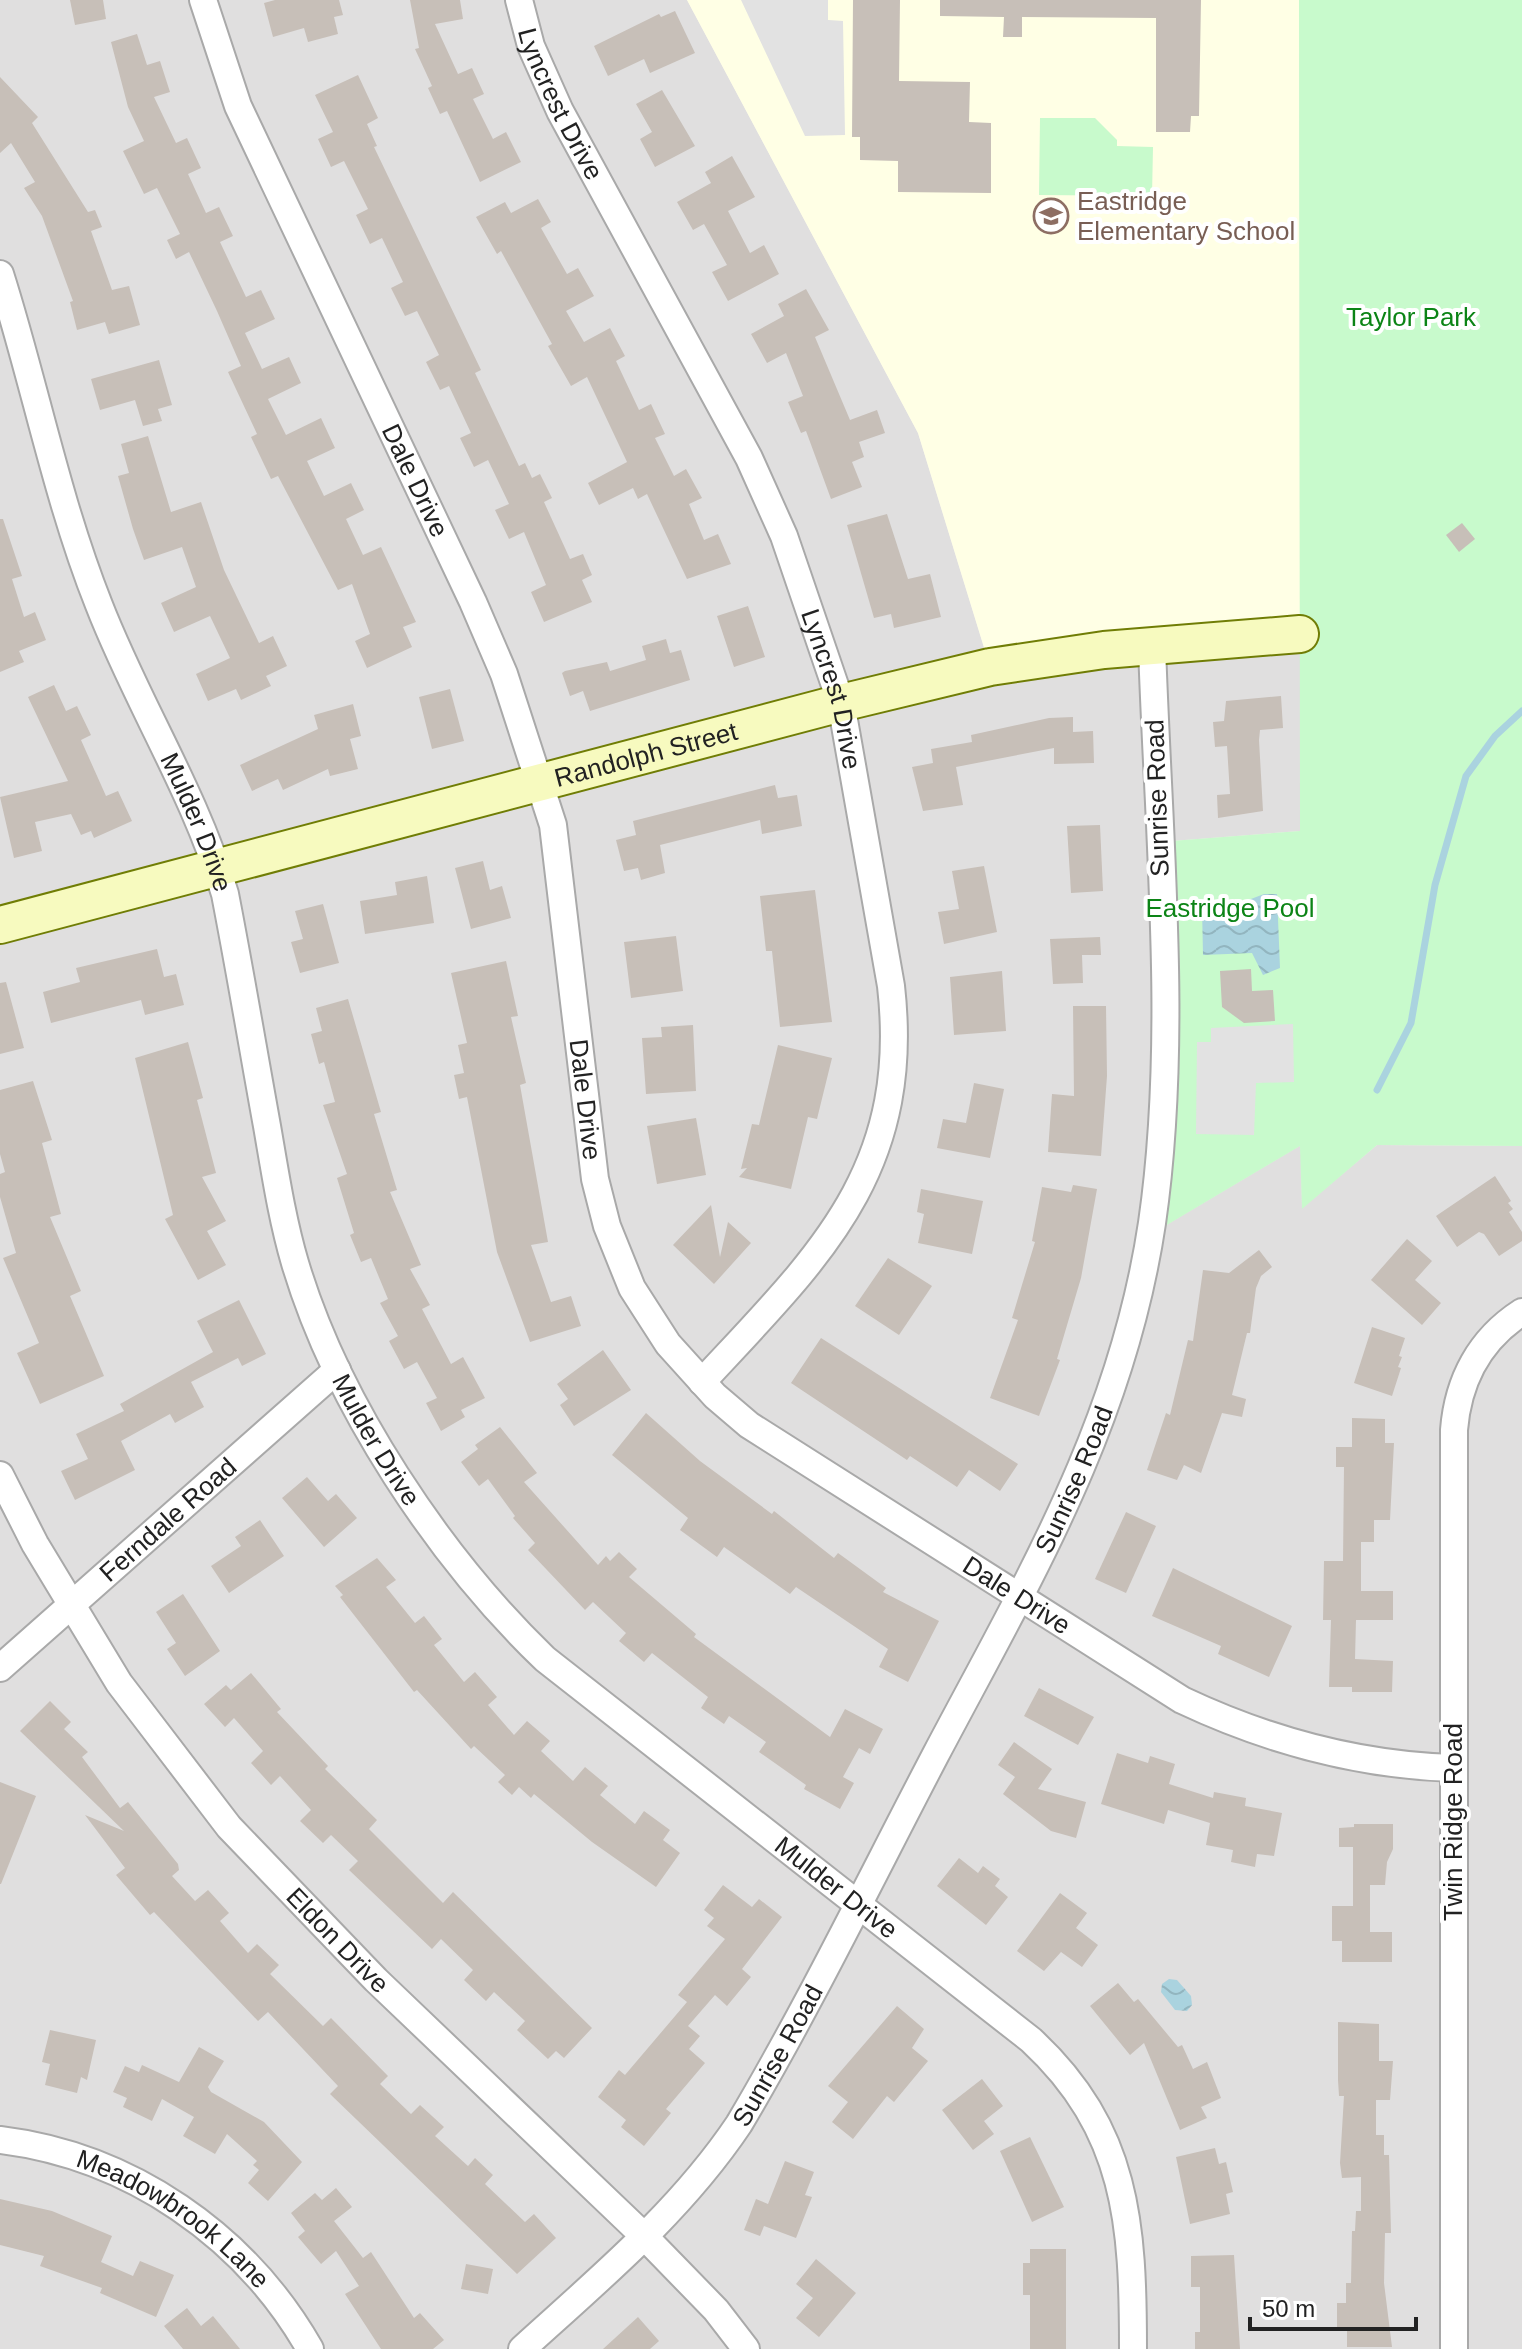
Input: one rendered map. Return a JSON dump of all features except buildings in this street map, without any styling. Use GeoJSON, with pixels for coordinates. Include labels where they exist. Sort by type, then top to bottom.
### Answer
{"type":"FeatureCollection","features":[{"type":"Feature","properties":{"kind":"street","name":"Dale Drive"},"geometry":{"type":"LineString","coordinates":[[203,0],[238,106],[489,637],[540,783],[555,834],[600,1203],[632,1288],[668,1344],[702,1382],[749,1425],[1152,1683],[1240,1727],[1332,1754],[1453,1768]]}},
{"type":"Feature","properties":{"kind":"street","name":"Lyncrest Drive"},"geometry":{"type":"LineString","coordinates":[[519,0],[531,46],[560,111],[749,458],[789,549],[841,703],[891,986],[894,1050],[886,1111],[862,1181],[827,1244],[702,1382]]}},
{"type":"Feature","properties":{"kind":"street","name":"Mulder Drive"},"geometry":{"type":"LineString","coordinates":[[0,274],[63,503],[87,574],[116,644],[209,842],[217,868],[288,1235],[313,1315],[337,1370],[435,1532],[523,1638],[568,1678],[1031,2040],[1081,2098],[1107,2149],[1127,2210],[1133,2248],[1133,2349]]}},
{"type":"Feature","properties":{"kind":"street","name":"Randolph Street"},"geometry":{"type":"LineString","coordinates":[[0,925],[841,703],[1009,663],[1152,646],[1300,634]]}},
{"type":"Feature","properties":{"kind":"street","name":"Sunrise Road"},"geometry":{"type":"LineString","coordinates":[[522,2349],[645,2237],[706,2171],[739,2124],[1019,1599],[1068,1502],[1098,1430],[1125,1349],[1152,1223],[1161,1145],[1164,1056],[1152,646]]}},
{"type":"Feature","properties":{"kind":"street","name":"Twin Ridge Road"},"geometry":{"type":"LineString","coordinates":[[1454,2349],[1455,1416],[1472,1364],[1487,1341],[1519,1314]]}},
{"type":"Feature","properties":{"kind":"street","name":"Ferndale Road"},"geometry":{"type":"LineString","coordinates":[[0,1668],[337,1370]]}},
{"type":"Feature","properties":{"kind":"street","name":"Eldon Drive"},"geometry":{"type":"LineString","coordinates":[[0,1475],[71,1605],[154,1733],[259,1861],[376,1980],[645,2237],[716,2310],[746,2349]]}},
{"type":"Feature","properties":{"kind":"street","name":"Meadowbrook Lane"},"geometry":{"type":"LineString","coordinates":[[0,2140],[44,2148],[113,2170],[186,2211],[229,2246],[263,2282],[310,2349]]}},
{"type":"Feature","properties":{"kind":"shaded area"},"geometry":{"type":"Polygon","coordinates":[[[0,0],[687,0],[918,433],[990,667],[1300,634],[1300,831],[1159,842],[1151,1234],[1301,1145],[1302,1208],[1377,1145],[1522,1146],[1522,2349],[0,2349],[0,0]]]}},
{"type":"Feature","properties":{"kind":"shaded area","name":"Eastridge Elementary School"},"geometry":{"type":"Polygon","coordinates":[[[687,0],[1299,0],[1300,634],[990,667],[918,433],[687,0]]]}},
{"type":"Feature","properties":{"kind":"shaded area"},"geometry":{"type":"Polygon","coordinates":[[[741,0],[828,0],[828,20],[843,21],[845,135],[805,136],[741,0]]]}},
{"type":"Feature","properties":{"kind":"shaded area"},"geometry":{"type":"Polygon","coordinates":[[[1293,1024],[1294,1082],[1256,1083],[1254,1135],[1196,1134],[1197,1042],[1211,1042],[1211,1028],[1293,1024]]]}},
{"type":"Feature","properties":{"kind":"green space","name":"Taylor Park"},"geometry":{"type":"Polygon","coordinates":[[[1299,0],[1522,0],[1522,1146],[1377,1145],[1302,1209],[1300,1146],[1150,1235],[1158,842],[1300,831],[1299,0]]]}},
{"type":"Feature","properties":{"kind":"green space"},"geometry":{"type":"Polygon","coordinates":[[[1040,118],[1095,118],[1117,140],[1117,146],[1153,147],[1152,196],[1039,195],[1040,118]]]}},
{"type":"Feature","properties":{"kind":"water"},"geometry":{"type":"Polygon","coordinates":[[[1264,894],[1277,894],[1280,968],[1263,975],[1252,953],[1203,955],[1202,907],[1230,907],[1264,894]]]}},
{"type":"Feature","properties":{"kind":"water"},"geometry":{"type":"Polygon","coordinates":[[[1169,1979],[1177,1980],[1191,1996],[1192,2005],[1187,2011],[1175,2010],[1161,1992],[1162,1984],[1169,1979]]]}},
{"type":"Feature","properties":{"kind":"waterway"},"geometry":{"type":"LineString","coordinates":[[1377,1090],[1411,1023],[1435,885],[1466,776],[1495,736],[1522,711]]}},
{"type":"Feature","properties":{"kind":"place","name":"Eastridge Elementary School"},"geometry":{"type":"Point","coordinates":[1051,216]}},
{"type":"Feature","properties":{"kind":"park label","name":"Eastridge Pool"},"geometry":{"type":"Point","coordinates":[1230,908]}}]}
